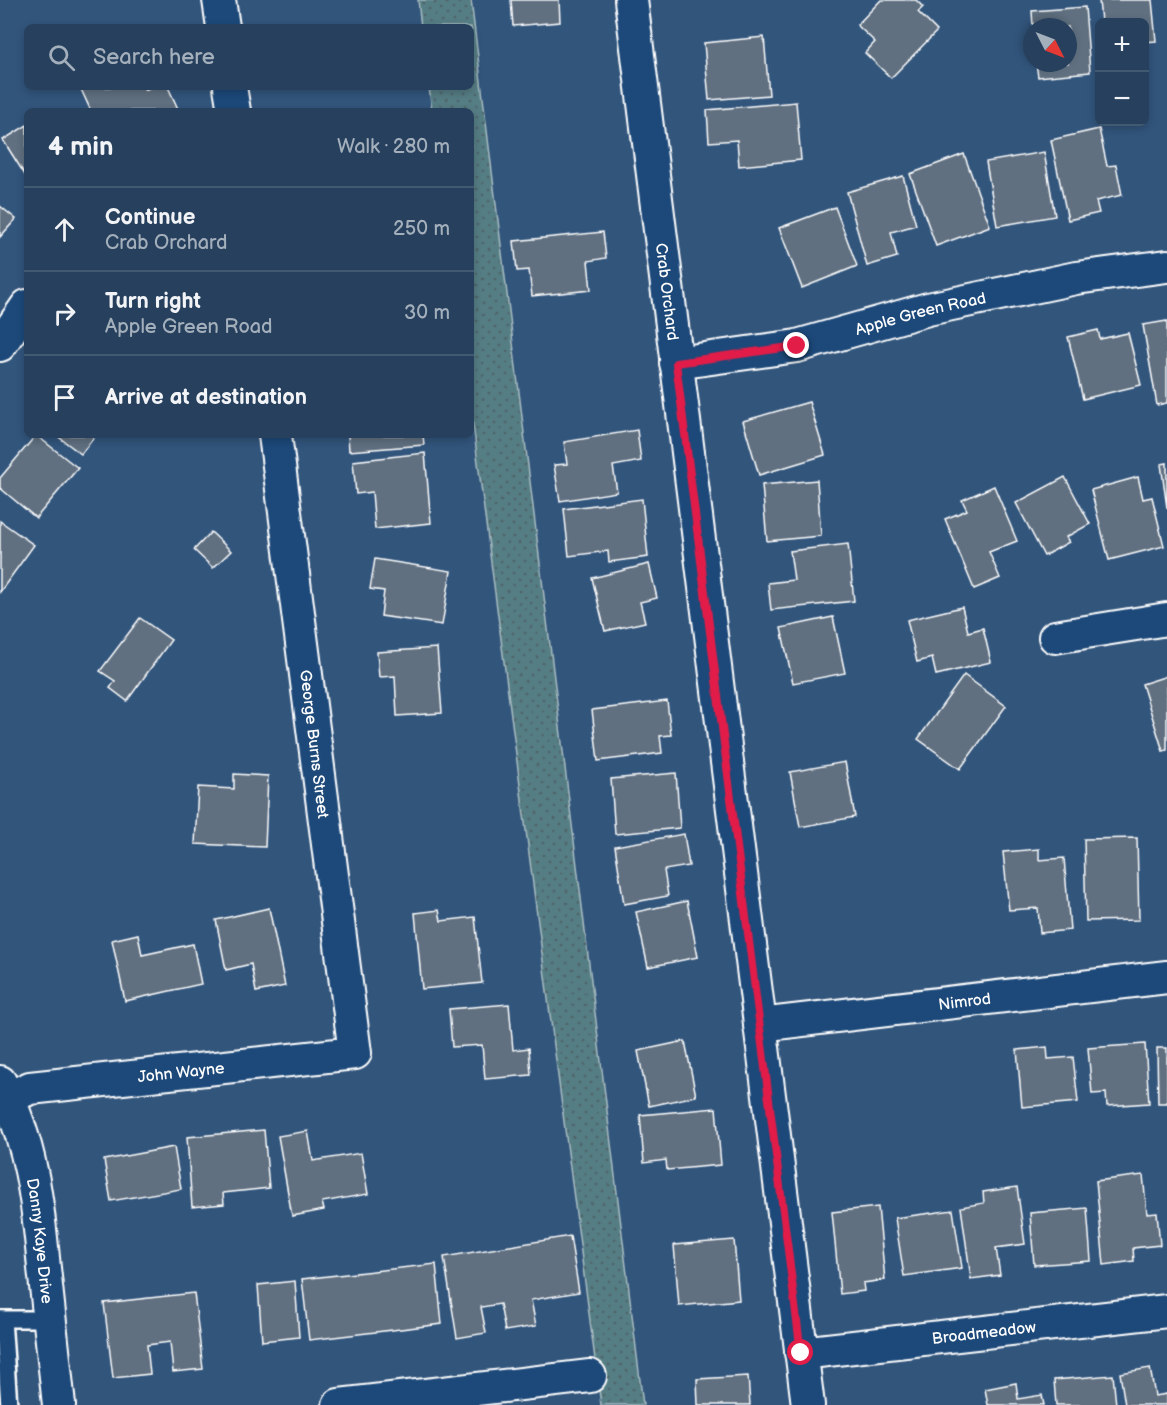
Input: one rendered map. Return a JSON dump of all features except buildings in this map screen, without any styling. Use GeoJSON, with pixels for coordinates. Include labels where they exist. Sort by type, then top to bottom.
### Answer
{"type":"FeatureCollection","features":[{"type":"Feature","properties":{"kind":"street"},"geometry":{"type":"LineString","coordinates":[[219,0],[223,24]]}},
{"type":"Feature","properties":{"kind":"street","name":"Crab Orchard"},"geometry":{"type":"LineString","coordinates":[[631,0],[808,1405]]}},
{"type":"Feature","properties":{"kind":"street"},"geometry":{"type":"LineString","coordinates":[[230,90],[234,108]]}},
{"type":"Feature","properties":{"kind":"street","name":"Apple Green Road"},"geometry":{"type":"LineString","coordinates":[[676,363],[797,346],[928,309],[1076,278],[1167,266]]}},
{"type":"Feature","properties":{"kind":"street"},"geometry":{"type":"LineString","coordinates":[[0,345],[24,310]]}},
{"type":"Feature","properties":{"kind":"street","name":"George Burns Street"},"geometry":{"type":"LineString","coordinates":[[275,438],[355,1053]]}},
{"type":"Feature","properties":{"kind":"street"},"geometry":{"type":"LineString","coordinates":[[1055,637],[1167,619]]}},
{"type":"Feature","properties":{"kind":"street","name":"Nimrod"},"geometry":{"type":"LineString","coordinates":[[760,1024],[1167,977]]}},
{"type":"Feature","properties":{"kind":"street","name":"John Wayne"},"geometry":{"type":"LineString","coordinates":[[4,1090],[355,1053]]}},
{"type":"Feature","properties":{"kind":"street","name":"Danny Kaye Drive"},"geometry":{"type":"LineString","coordinates":[[4,1090],[23,1133],[30,1162],[59,1405]]}},
{"type":"Feature","properties":{"kind":"street","name":"Broadmeadow"},"geometry":{"type":"LineString","coordinates":[[801,1353],[1167,1311]]}},
{"type":"Feature","properties":{"kind":"street"},"geometry":{"type":"LineString","coordinates":[[339,1405],[434,1401],[591,1376]]}},
{"type":"Feature","properties":{"kind":"lane"},"geometry":{"type":"LineString","coordinates":[[9,1405],[1,1319],[50,1319]]}},
{"type":"Feature","properties":{"kind":"green space"},"geometry":{"type":"Polygon","coordinates":[[[418,0],[471,0],[474,24],[421,24],[418,0]]]}},
{"type":"Feature","properties":{"kind":"green space"},"geometry":{"type":"Polygon","coordinates":[[[474,25],[643,1405],[601,1405],[474,432],[474,108],[432,108],[429,90],[474,90],[474,25]]]}},
{"type":"Feature","properties":{"kind":"route"},"geometry":{"type":"LineString","coordinates":[[797,346],[676,363],[801,1353]]}}]}
